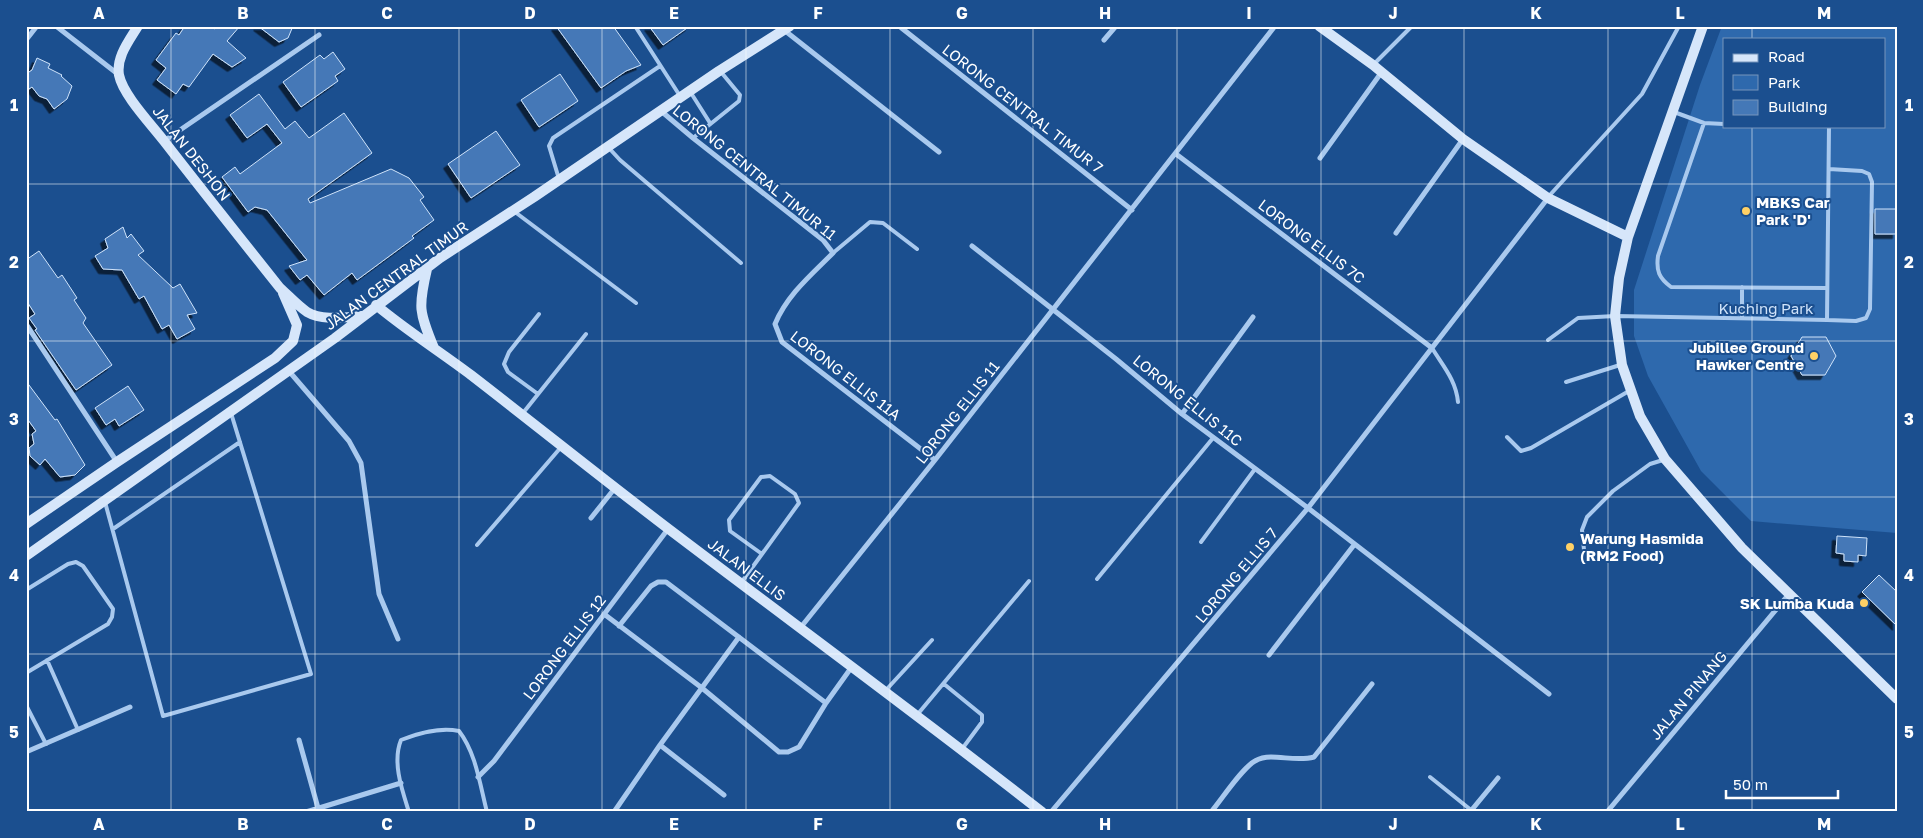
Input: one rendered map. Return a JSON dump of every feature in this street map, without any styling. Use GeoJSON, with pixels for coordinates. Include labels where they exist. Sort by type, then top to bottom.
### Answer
{"type":"FeatureCollection","features":[{"type":"Feature","properties":{"kind":"main road"},"geometry":{"type":"LineString","coordinates":[[119,75],[122,53],[138,26]]}},
{"type":"Feature","properties":{"kind":"main road"},"geometry":{"type":"LineString","coordinates":[[1319,26],[1373,65],[1463,139],[1548,198],[1628,237]]}},
{"type":"Feature","properties":{"kind":"main road"},"geometry":{"type":"LineString","coordinates":[[1703,26],[1628,237],[1619,278],[1615,316],[1622,365],[1640,416],[1665,459],[1742,548],[1897,699]]}},
{"type":"Feature","properties":{"kind":"main road","name":"JALAN CENTRAL TIMUR"},"geometry":{"type":"LineString","coordinates":[[26,556],[335,338],[440,258],[719,71],[787,28]]}},
{"type":"Feature","properties":{"kind":"main road","name":"JALAN DESHON"},"geometry":{"type":"LineString","coordinates":[[119,75],[123,87],[280,288]]}},
{"type":"Feature","properties":{"kind":"main road"},"geometry":{"type":"LineString","coordinates":[[426,270],[420,298],[422,319],[434,349]]}},
{"type":"Feature","properties":{"kind":"main road"},"geometry":{"type":"LineString","coordinates":[[280,288],[308,313],[332,317],[363,316]]}},
{"type":"Feature","properties":{"kind":"main road"},"geometry":{"type":"LineString","coordinates":[[26,524],[275,358],[293,341],[297,325],[280,288]]}},
{"type":"Feature","properties":{"kind":"main road","name":"JALAN ELLIS"},"geometry":{"type":"LineString","coordinates":[[376,305],[522,415],[668,529],[800,627],[851,668],[962,749],[1042,812]]}},
{"type":"Feature","properties":{"kind":"street"},"geometry":{"type":"LineString","coordinates":[[26,40],[37,26]]}},
{"type":"Feature","properties":{"kind":"street"},"geometry":{"type":"LineString","coordinates":[[56,26],[119,75]]}},
{"type":"Feature","properties":{"kind":"street","name":"LORONG CENTRAL TIMUR 7"},"geometry":{"type":"LineString","coordinates":[[899,26],[1132,210]]}},
{"type":"Feature","properties":{"kind":"street"},"geometry":{"type":"LineString","coordinates":[[1104,40],[1116,26]]}},
{"type":"Feature","properties":{"kind":"street","name":"LORONG ELLIS 11"},"geometry":{"type":"LineString","coordinates":[[800,627],[1054,310],[1275,26]]}},
{"type":"Feature","properties":{"kind":"street"},"geometry":{"type":"LineString","coordinates":[[787,28],[939,152]]}},
{"type":"Feature","properties":{"kind":"street"},"geometry":{"type":"LineString","coordinates":[[164,141],[320,35]]}},
{"type":"Feature","properties":{"kind":"street"},"geometry":{"type":"LineString","coordinates":[[1320,158],[1381,73]]}},
{"type":"Feature","properties":{"kind":"street","name":"LORONG CENTRAL TIMUR 11"},"geometry":{"type":"LineString","coordinates":[[661,111],[823,240],[834,253]]}},
{"type":"Feature","properties":{"kind":"street"},"geometry":{"type":"LineString","coordinates":[[1396,233],[1463,139]]}},
{"type":"Feature","properties":{"kind":"street","name":"LORONG ELLIS 7C"},"geometry":{"type":"LineString","coordinates":[[1176,154],[1432,348]]}},
{"type":"Feature","properties":{"kind":"street","name":"LORONG ELLIS 7"},"geometry":{"type":"LineString","coordinates":[[1051,812],[1308,508],[1548,198]]}},
{"type":"Feature","properties":{"kind":"street","name":"LORONG ELLIS 11C"},"geometry":{"type":"LineString","coordinates":[[972,246],[1116,359],[1182,414],[1308,508],[1549,694]]}},
{"type":"Feature","properties":{"kind":"street","name":"LORONG ELLIS 11A"},"geometry":{"type":"LineString","coordinates":[[834,253],[791,296],[780,311],[775,324],[782,342],[935,460]]}},
{"type":"Feature","properties":{"kind":"street"},"geometry":{"type":"LineString","coordinates":[[1182,414],[1254,317]]}},
{"type":"Feature","properties":{"kind":"street"},"geometry":{"type":"LineString","coordinates":[[26,324],[117,462]]}},
{"type":"Feature","properties":{"kind":"street"},"geometry":{"type":"LineString","coordinates":[[288,370],[349,441],[361,462],[379,594],[398,639]]}},
{"type":"Feature","properties":{"kind":"street"},"geometry":{"type":"LineString","coordinates":[[591,518],[615,488]]}},
{"type":"Feature","properties":{"kind":"street","name":"LORONG ELLIS 12"},"geometry":{"type":"LineString","coordinates":[[478,777],[494,761],[668,529]]}},
{"type":"Feature","properties":{"kind":"street"},"geometry":{"type":"LineString","coordinates":[[1269,654],[1354,545]]}},
{"type":"Feature","properties":{"kind":"street"},"geometry":{"type":"LineString","coordinates":[[619,626],[651,586],[658,582],[666,582],[826,703]]}},
{"type":"Feature","properties":{"kind":"street","name":"JALAN PINANG"},"geometry":{"type":"LineString","coordinates":[[1607,812],[1789,594]]}},
{"type":"Feature","properties":{"kind":"street"},"geometry":{"type":"LineString","coordinates":[[604,614],[702,688],[779,752],[788,752],[798,747],[851,668]]}},
{"type":"Feature","properties":{"kind":"street"},"geometry":{"type":"LineString","coordinates":[[614,812],[660,745],[739,637]]}},
{"type":"Feature","properties":{"kind":"street"},"geometry":{"type":"LineString","coordinates":[[1211,812],[1255,761],[1266,758],[1285,757],[1305,760],[1314,757],[1372,684]]}},
{"type":"Feature","properties":{"kind":"street"},"geometry":{"type":"LineString","coordinates":[[26,752],[130,707]]}},
{"type":"Feature","properties":{"kind":"street"},"geometry":{"type":"LineString","coordinates":[[299,740],[318,808]]}},
{"type":"Feature","properties":{"kind":"street"},"geometry":{"type":"LineString","coordinates":[[660,745],[724,795]]}},
{"type":"Feature","properties":{"kind":"street"},"geometry":{"type":"LineString","coordinates":[[1470,811],[1498,778]]}},
{"type":"Feature","properties":{"kind":"street"},"geometry":{"type":"LineString","coordinates":[[306,812],[401,783]]}},
{"type":"Feature","properties":{"kind":"lane"},"geometry":{"type":"LineString","coordinates":[[635,26],[680,97]]}},
{"type":"Feature","properties":{"kind":"lane"},"geometry":{"type":"LineString","coordinates":[[1373,65],[1412,26]]}},
{"type":"Feature","properties":{"kind":"lane"},"geometry":{"type":"LineString","coordinates":[[1548,198],[1642,94],[1679,26]]}},
{"type":"Feature","properties":{"kind":"lane"},"geometry":{"type":"LineString","coordinates":[[558,179],[549,146],[554,138],[660,66]]}},
{"type":"Feature","properties":{"kind":"lane"},"geometry":{"type":"LineString","coordinates":[[694,138],[739,101],[740,95],[719,71]]}},
{"type":"Feature","properties":{"kind":"lane"},"geometry":{"type":"LineString","coordinates":[[690,91],[710,123]]}},
{"type":"Feature","properties":{"kind":"lane"},"geometry":{"type":"LineString","coordinates":[[1672,111],[1704,123],[1723,124]]}},
{"type":"Feature","properties":{"kind":"lane"},"geometry":{"type":"LineString","coordinates":[[1704,123],[1662,242],[1656,269],[1662,280],[1671,287],[1828,288]]}},
{"type":"Feature","properties":{"kind":"lane"},"geometry":{"type":"LineString","coordinates":[[1827,320],[1829,128]]}},
{"type":"Feature","properties":{"kind":"lane"},"geometry":{"type":"LineString","coordinates":[[608,147],[635,173],[741,263]]}},
{"type":"Feature","properties":{"kind":"lane"},"geometry":{"type":"LineString","coordinates":[[1548,340],[1578,318],[1615,316],[1856,321],[1866,318],[1870,309],[1872,182],[1869,174],[1862,170],[1828,169]]}},
{"type":"Feature","properties":{"kind":"lane"},"geometry":{"type":"LineString","coordinates":[[514,210],[636,303]]}},
{"type":"Feature","properties":{"kind":"lane"},"geometry":{"type":"LineString","coordinates":[[834,253],[870,222],[883,223],[917,249]]}},
{"type":"Feature","properties":{"kind":"lane"},"geometry":{"type":"LineString","coordinates":[[1742,287],[1742,318]]}},
{"type":"Feature","properties":{"kind":"lane"},"geometry":{"type":"LineString","coordinates":[[538,394],[508,372],[504,364],[509,352],[539,314]]}},
{"type":"Feature","properties":{"kind":"lane"},"geometry":{"type":"LineString","coordinates":[[522,415],[586,334]]}},
{"type":"Feature","properties":{"kind":"lane"},"geometry":{"type":"LineString","coordinates":[[1432,348],[1452,377],[1457,390],[1458,402]]}},
{"type":"Feature","properties":{"kind":"lane"},"geometry":{"type":"LineString","coordinates":[[1566,382],[1622,365]]}},
{"type":"Feature","properties":{"kind":"lane"},"geometry":{"type":"LineString","coordinates":[[1507,436],[1521,451],[1531,448],[1631,390]]}},
{"type":"Feature","properties":{"kind":"lane"},"geometry":{"type":"LineString","coordinates":[[105,500],[163,716],[311,674],[230,411]]}},
{"type":"Feature","properties":{"kind":"lane"},"geometry":{"type":"LineString","coordinates":[[1097,579],[1214,438]]}},
{"type":"Feature","properties":{"kind":"lane"},"geometry":{"type":"LineString","coordinates":[[113,529],[240,442]]}},
{"type":"Feature","properties":{"kind":"lane"},"geometry":{"type":"LineString","coordinates":[[477,545],[562,446]]}},
{"type":"Feature","properties":{"kind":"lane"},"geometry":{"type":"LineString","coordinates":[[1585,560],[1582,530],[1587,518],[1613,491],[1650,464],[1665,459]]}},
{"type":"Feature","properties":{"kind":"lane"},"geometry":{"type":"LineString","coordinates":[[1201,542],[1256,470]]}},
{"type":"Feature","properties":{"kind":"lane"},"geometry":{"type":"LineString","coordinates":[[740,583],[762,554],[799,503],[795,494],[770,476],[761,477],[729,520],[730,531],[762,554]]}},
{"type":"Feature","properties":{"kind":"lane"},"geometry":{"type":"LineString","coordinates":[[26,590],[68,564],[76,562],[83,566],[113,609],[112,617],[108,624],[26,673]]}},
{"type":"Feature","properties":{"kind":"lane"},"geometry":{"type":"LineString","coordinates":[[917,715],[1029,581]]}},
{"type":"Feature","properties":{"kind":"lane"},"geometry":{"type":"LineString","coordinates":[[884,692],[932,640]]}},
{"type":"Feature","properties":{"kind":"lane"},"geometry":{"type":"LineString","coordinates":[[46,660],[78,730]]}},
{"type":"Feature","properties":{"kind":"lane"},"geometry":{"type":"LineString","coordinates":[[944,684],[982,716],[982,722],[962,749]]}},
{"type":"Feature","properties":{"kind":"lane"},"geometry":{"type":"LineString","coordinates":[[26,705],[46,744]]}},
{"type":"Feature","properties":{"kind":"lane"},"geometry":{"type":"LineString","coordinates":[[409,812],[401,783],[397,749],[401,740],[416,734],[446,728],[459,731],[466,740],[487,812]]}},
{"type":"Feature","properties":{"kind":"lane"},"geometry":{"type":"LineString","coordinates":[[1430,777],[1470,811]]}},
{"type":"Feature","properties":{"kind":"green space","name":"Kuching Park"},"geometry":{"type":"Polygon","coordinates":[[[1722,26],[1897,26],[1897,533],[1751,521],[1701,471],[1648,376],[1634,336],[1634,290],[1700,85],[1722,26]]]}},
{"type":"Feature","properties":{"kind":"building"},"geometry":{"type":"Polygon","coordinates":[[[185,26],[211,26],[214,29],[219,26],[240,26],[227,41],[246,58],[232,67],[213,54],[189,87],[183,84],[176,94],[157,80],[166,68],[156,60],[176,33],[179,35],[185,26]]]}},
{"type":"Feature","properties":{"kind":"building"},"geometry":{"type":"Polygon","coordinates":[[[258,26],[293,26],[288,38],[279,42],[258,26]]]}},
{"type":"Feature","properties":{"kind":"building"},"geometry":{"type":"Polygon","coordinates":[[[556,26],[613,26],[641,65],[626,71],[601,88],[556,26]]]}},
{"type":"Feature","properties":{"kind":"building"},"geometry":{"type":"Polygon","coordinates":[[[649,26],[690,26],[663,45],[649,26]]]}},
{"type":"Feature","properties":{"kind":"building"},"geometry":{"type":"Polygon","coordinates":[[[333,52],[345,69],[335,76],[338,81],[301,107],[283,82],[320,55],[324,59],[333,52]]]}},
{"type":"Feature","properties":{"kind":"building"},"geometry":{"type":"Polygon","coordinates":[[[37,58],[50,64],[48,68],[62,75],[72,86],[67,99],[54,109],[47,99],[39,96],[32,87],[26,91],[26,74],[32,70],[37,58]]]}},
{"type":"Feature","properties":{"kind":"building"},"geometry":{"type":"Polygon","coordinates":[[[560,74],[578,101],[539,127],[521,100],[560,74]]]}},
{"type":"Feature","properties":{"kind":"building"},"geometry":{"type":"Polygon","coordinates":[[[259,94],[285,129],[295,121],[309,138],[344,113],[372,153],[308,199],[310,203],[391,169],[409,178],[424,197],[420,200],[434,220],[412,236],[414,238],[357,280],[352,273],[324,295],[307,275],[300,280],[289,266],[307,260],[267,210],[255,207],[248,212],[222,177],[235,167],[240,174],[282,143],[267,124],[247,138],[230,115],[259,94]]]}},
{"type":"Feature","properties":{"kind":"building"},"geometry":{"type":"Polygon","coordinates":[[[496,131],[520,165],[471,198],[448,164],[496,131]]]}},
{"type":"Feature","properties":{"kind":"building"},"geometry":{"type":"Polygon","coordinates":[[[1875,209],[1897,209],[1897,234],[1875,234],[1875,209]]]}},
{"type":"Feature","properties":{"kind":"building"},"geometry":{"type":"Polygon","coordinates":[[[123,227],[127,238],[131,234],[144,251],[138,255],[173,288],[180,284],[197,313],[187,315],[195,329],[177,339],[169,325],[162,329],[144,296],[139,299],[122,270],[103,269],[95,256],[108,248],[105,239],[123,227]]]}},
{"type":"Feature","properties":{"kind":"building"},"geometry":{"type":"Polygon","coordinates":[[[39,251],[58,278],[62,275],[77,298],[74,300],[86,318],[83,323],[112,365],[76,390],[35,330],[37,329],[29,318],[35,314],[26,300],[26,260],[39,251]]]}},
{"type":"Feature","properties":{"kind":"building","name":"Jubillee Ground Hawker Centre"},"geometry":{"type":"Polygon","coordinates":[[[1802,337],[1826,337],[1836,356],[1825,375],[1802,375],[1791,356],[1802,337]]]}},
{"type":"Feature","properties":{"kind":"building"},"geometry":{"type":"Polygon","coordinates":[[[26,381],[55,420],[57,419],[85,465],[75,475],[60,477],[45,459],[40,465],[30,456],[29,448],[34,444],[32,434],[36,431],[26,417],[26,381]]]}},
{"type":"Feature","properties":{"kind":"building"},"geometry":{"type":"Polygon","coordinates":[[[128,386],[144,410],[119,426],[115,419],[106,425],[95,408],[128,386]]]}},
{"type":"Feature","properties":{"kind":"building"},"geometry":{"type":"Polygon","coordinates":[[[1837,536],[1867,538],[1866,556],[1858,555],[1858,562],[1844,561],[1844,554],[1836,553],[1837,536]]]}},
{"type":"Feature","properties":{"kind":"building"},"geometry":{"type":"Polygon","coordinates":[[[1879,575],[1897,592],[1897,626],[1862,592],[1879,575]]]}},
{"type":"Feature","properties":{"kind":"place","name":"MBKS Car Park 'D'"},"geometry":{"type":"Point","coordinates":[1746,211]}},
{"type":"Feature","properties":{"kind":"place","name":"Jubillee Ground Hawker Centre"},"geometry":{"type":"Point","coordinates":[1814,356]}},
{"type":"Feature","properties":{"kind":"place","name":"Warung Hasmida (RM2 Food)"},"geometry":{"type":"Point","coordinates":[1570,547]}},
{"type":"Feature","properties":{"kind":"place","name":"SK Lumba Kuda"},"geometry":{"type":"Point","coordinates":[1864,603]}}]}
